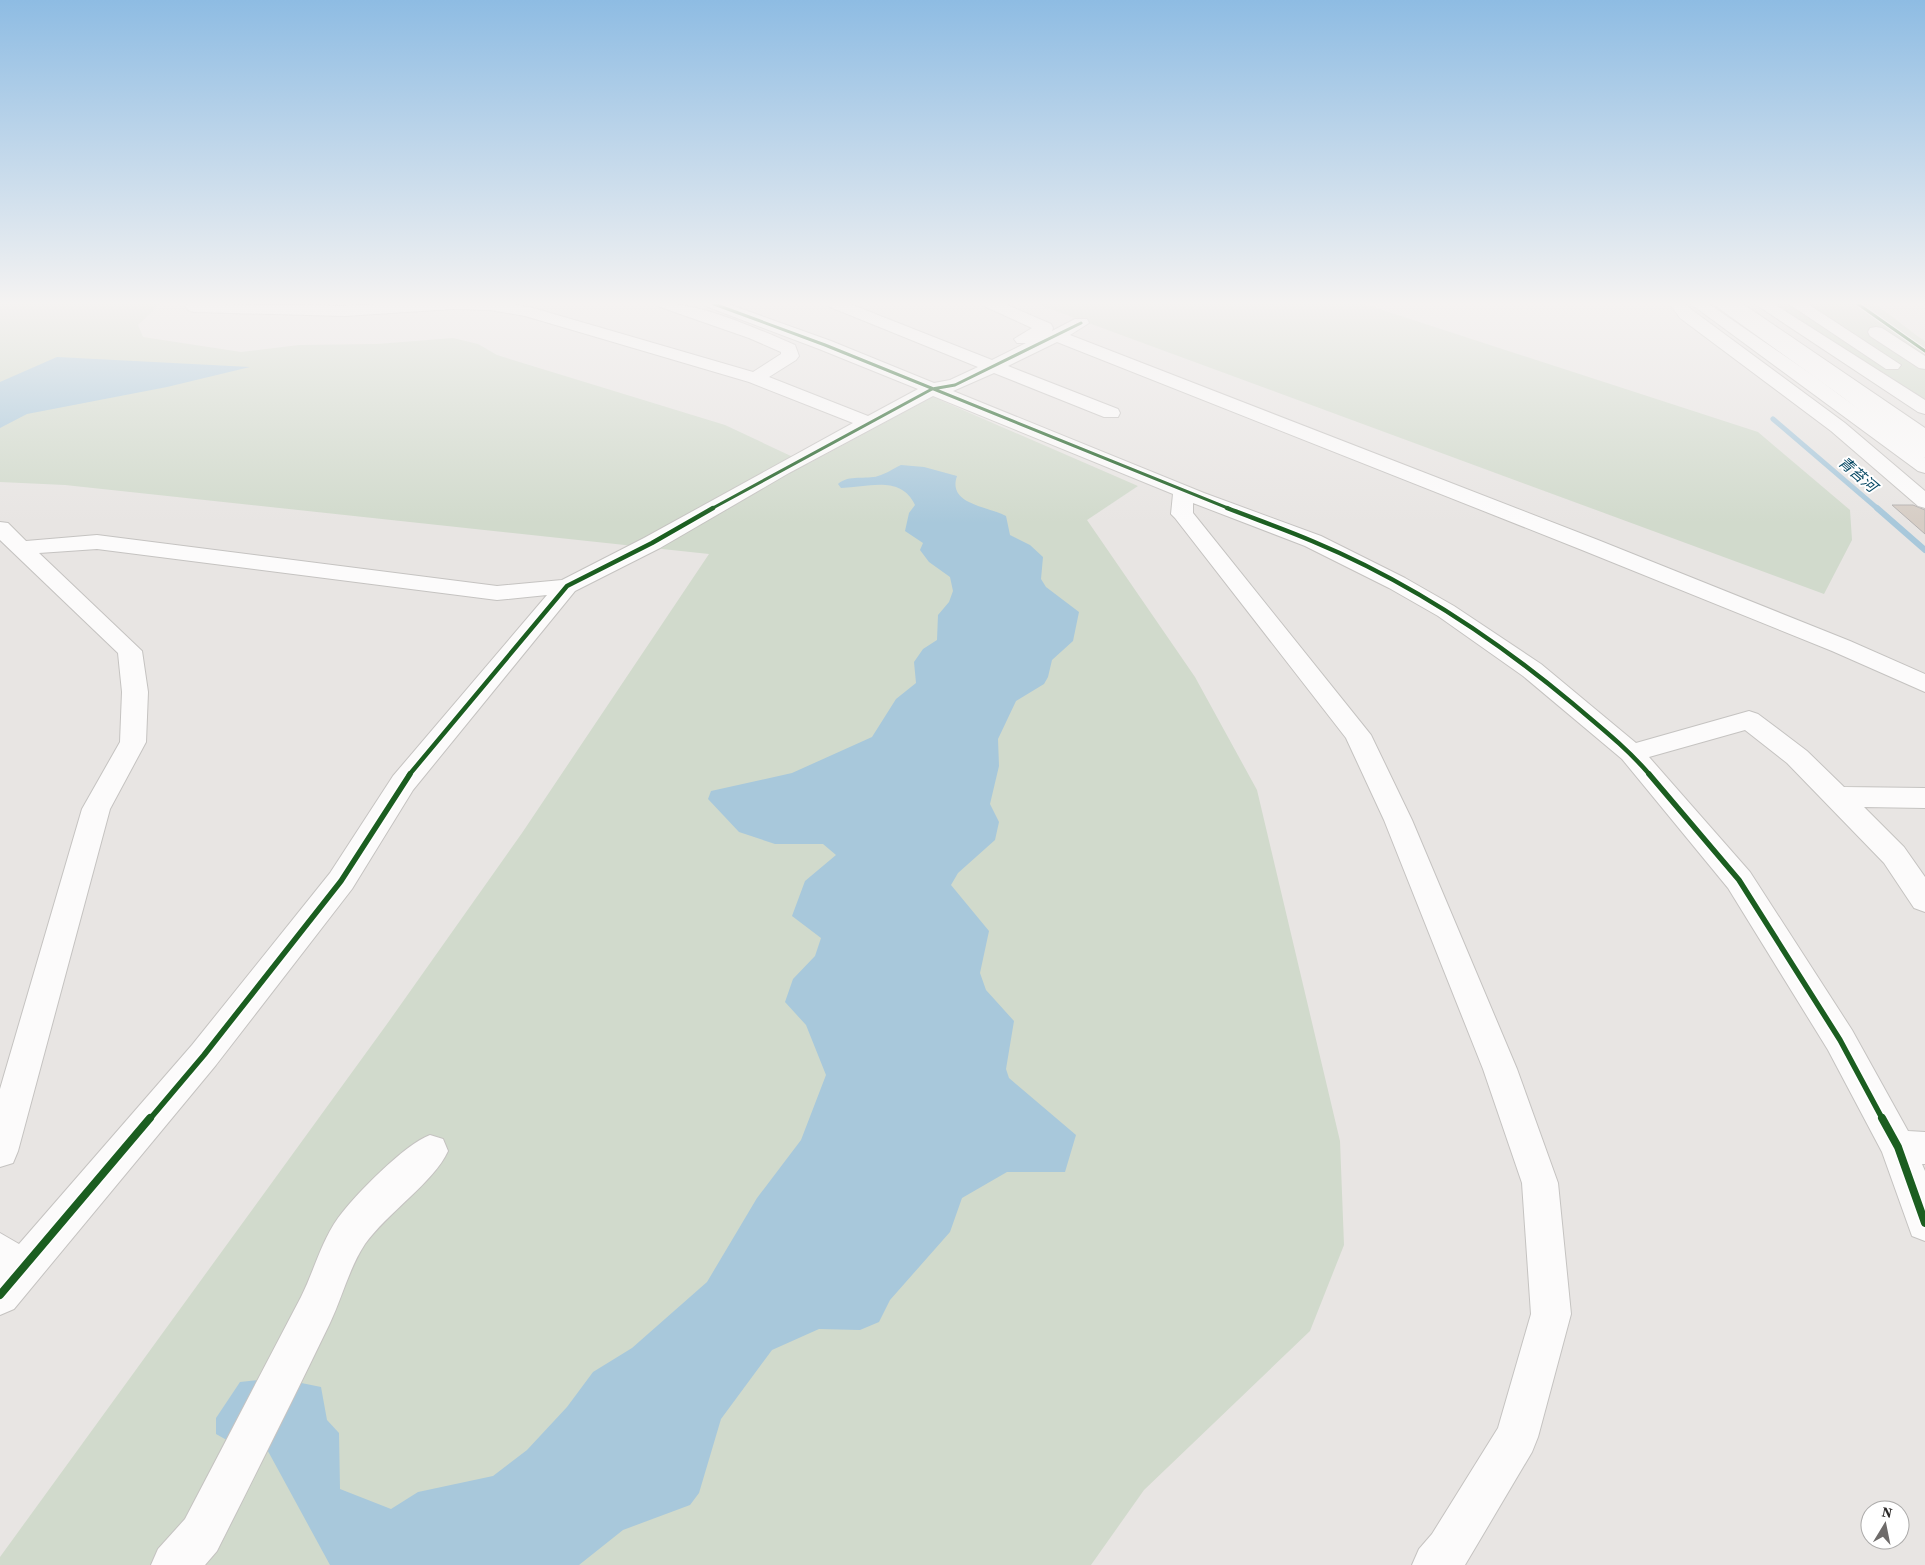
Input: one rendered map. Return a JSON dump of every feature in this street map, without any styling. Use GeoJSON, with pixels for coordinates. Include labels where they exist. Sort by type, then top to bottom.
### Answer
{"type":"FeatureCollection","features":[{"type":"Feature","properties":{"kind":"main road"},"geometry":{"type":"LineString","coordinates":[[752,377],[869,423]]}},
{"type":"Feature","properties":{"kind":"main road"},"geometry":{"type":"LineString","coordinates":[[903,377],[1183,492],[1313,541],[1438,607],[1532,670],[1631,753],[1739,880],[1840,1040],[1912,1148],[1925,1223]]}},
{"type":"Feature","properties":{"kind":"main road"},"geometry":{"type":"LineString","coordinates":[[21,548],[96,542],[497,593],[567,586],[652,543],[932,389],[954,385],[964,377]]}},
{"type":"Feature","properties":{"kind":"main road"},"geometry":{"type":"LineString","coordinates":[[1043,377],[1111,413]]}},
{"type":"Feature","properties":{"kind":"main road"},"geometry":{"type":"LineString","coordinates":[[1162,377],[1590,545],[1841,646],[1925,684]]}},
{"type":"Feature","properties":{"kind":"main road"},"geometry":{"type":"LineString","coordinates":[[1771,377],[1838,427],[1925,502]]}},
{"type":"Feature","properties":{"kind":"main road"},"geometry":{"type":"LineString","coordinates":[[1804,377],[1925,467]]}},
{"type":"Feature","properties":{"kind":"main road"},"geometry":{"type":"LineString","coordinates":[[1826,377],[1925,452]]}},
{"type":"Feature","properties":{"kind":"main road"},"geometry":{"type":"LineString","coordinates":[[1838,377],[1925,437]]}},
{"type":"Feature","properties":{"kind":"main road"},"geometry":{"type":"LineString","coordinates":[[1877,377],[1925,408]]}},
{"type":"Feature","properties":{"kind":"main road"},"geometry":{"type":"LineString","coordinates":[[1183,492],[1182,514],[1358,735],[1398,820],[1492,1051],[1540,1183],[1551,1314],[1517,1437],[1448,1550],[1435,1565]]}},
{"type":"Feature","properties":{"kind":"main road"},"geometry":{"type":"LineString","coordinates":[[0,528],[130,651],[135,692],[132,742],[96,809],[0,1152]]}},
{"type":"Feature","properties":{"kind":"main road"},"geometry":{"type":"LineString","coordinates":[[7,1273],[204,1055],[341,881],[403,783],[567,586]]}},
{"type":"Feature","properties":{"kind":"main road"},"geometry":{"type":"LineString","coordinates":[[1631,753],[1749,720],[1797,757],[1894,855],[1925,900]]}},
{"type":"Feature","properties":{"kind":"main road"},"geometry":{"type":"LineString","coordinates":[[1836,797],[1925,798]]}},
{"type":"Feature","properties":{"kind":"main road"},"geometry":{"type":"LineString","coordinates":[[174,1565],[201,1535],[288,1366],[352,1231],[380,1199],[430,1151]]}},
{"type":"Feature","properties":{"kind":"green space"},"geometry":{"type":"Polygon","coordinates":[[[0,377],[569,377],[725,425],[808,464],[933,397],[1138,486],[1087,520],[1195,677],[1257,790],[1340,1141],[1344,1245],[1310,1331],[1144,1490],[1091,1565],[0,1565],[0,1557],[387,1024],[522,833],[709,554],[65,485],[0,482],[0,377]]]}},
{"type":"Feature","properties":{"kind":"green space"},"geometry":{"type":"Polygon","coordinates":[[[1235,377],[1589,377],[1758,432],[1850,510],[1852,540],[1824,594],[1235,377]]]}},
{"type":"Feature","properties":{"kind":"green space"},"geometry":{"type":"Polygon","coordinates":[[[1888,377],[1925,377],[1925,401],[1888,377]]]}},
{"type":"Feature","properties":{"kind":"water"},"geometry":{"type":"Polygon","coordinates":[[[11,377],[208,377],[167,387],[27,414],[0,428],[0,382],[11,377]]]}},
{"type":"Feature","properties":{"kind":"water"},"geometry":{"type":"Polygon","coordinates":[[[901,465],[924,467],[957,476],[955,486],[963,499],[1006,516],[1010,535],[1030,545],[1043,557],[1041,579],[1046,587],[1079,612],[1073,641],[1052,660],[1048,677],[1044,684],[1016,701],[998,739],[999,766],[990,804],[999,822],[995,840],[958,873],[951,885],[989,931],[980,973],[986,990],[1014,1021],[1006,1069],[1009,1078],[1076,1135],[1065,1172],[1007,1172],[962,1198],[950,1232],[890,1300],[879,1322],[860,1330],[819,1329],[772,1350],[721,1419],[699,1493],[690,1505],[623,1530],[579,1565],[330,1565],[263,1442],[232,1443],[216,1434],[216,1418],[240,1382],[277,1378],[321,1387],[327,1420],[339,1433],[340,1489],[391,1509],[418,1492],[493,1476],[527,1450],[567,1407],[593,1372],[632,1348],[707,1282],[757,1198],[801,1140],[826,1075],[806,1025],[785,1002],[793,979],[815,956],[821,938],[792,916],[805,881],[836,855],[823,844],[775,844],[739,832],[708,799],[711,791],[792,773],[872,737],[896,699],[916,683],[914,662],[923,649],[937,640],[938,615],[949,602],[953,591],[950,577],[929,562],[920,550],[923,543],[905,531],[909,513],[915,505],[909,496],[893,486],[873,485],[841,488],[838,484],[852,478],[878,476],[901,465]]]}},
{"type":"Feature","properties":{"kind":"building"},"geometry":{"type":"Polygon","coordinates":[[[1892,505],[1913,505],[1925,510],[1925,534],[1892,505]]]}},
{"type":"Feature","properties":{"kind":"waterway","name":"青苔河"},"geometry":{"type":"LineString","coordinates":[[1773,419],[1878,509]]}},
{"type":"Feature","properties":{"kind":"waterway","name":"青苔河"},"geometry":{"type":"LineString","coordinates":[[1877,508],[1925,550]]}},
{"type":"Feature","properties":{"kind":"cycle path"},"geometry":{"type":"LineString","coordinates":[[903,377],[1197,497],[1313,541],[1397,583],[1446,611],[1532,670],[1631,753],[1739,880],[1840,1040],[1898,1147],[1925,1223]]}},
{"type":"Feature","properties":{"kind":"cycle path"},"geometry":{"type":"LineString","coordinates":[[0,1295],[204,1055],[341,881],[403,783],[567,586],[652,543],[782,469],[932,389],[955,385],[971,377]]}}]}
